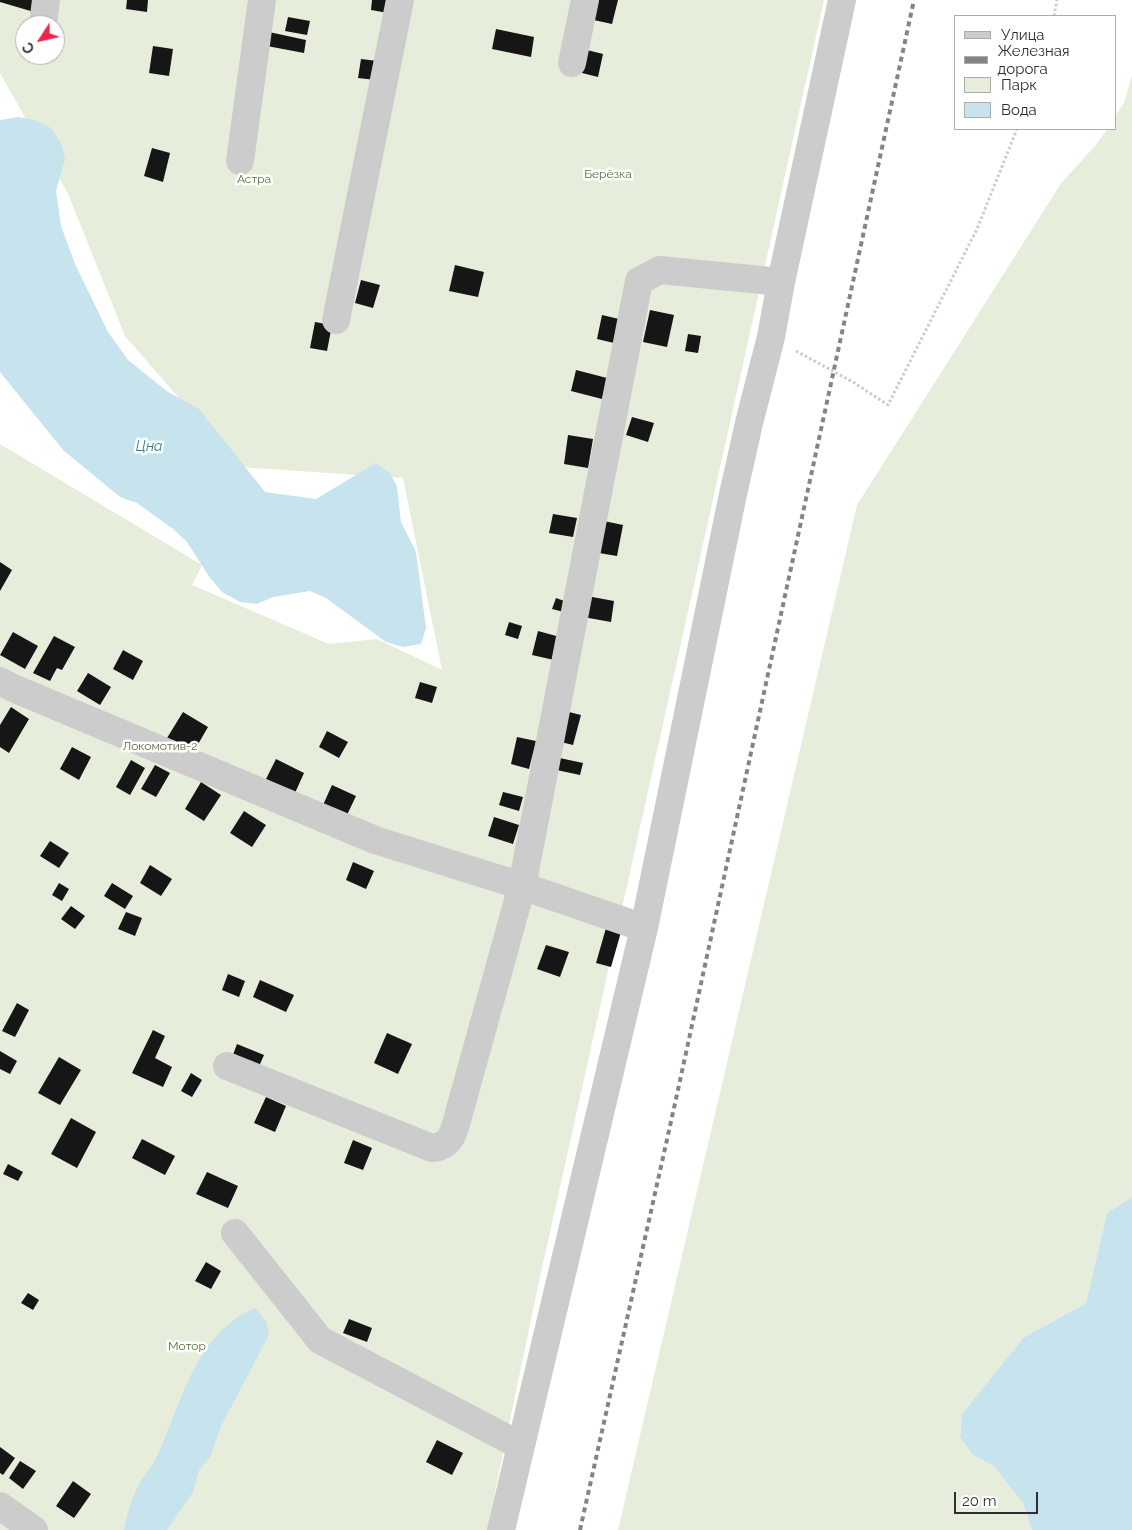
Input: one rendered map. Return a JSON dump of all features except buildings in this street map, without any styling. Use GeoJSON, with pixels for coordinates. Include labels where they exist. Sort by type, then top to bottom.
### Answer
{"type":"FeatureCollection","features":[{"type":"Feature","properties":{"kind":"street"},"geometry":{"type":"LineString","coordinates":[[44,15],[46,0]]}},
{"type":"Feature","properties":{"kind":"street"},"geometry":{"type":"LineString","coordinates":[[240,162],[262,0]]}},
{"type":"Feature","properties":{"kind":"street"},"geometry":{"type":"LineString","coordinates":[[336,320],[400,0]]}},
{"type":"Feature","properties":{"kind":"street"},"geometry":{"type":"LineString","coordinates":[[572,63],[585,0]]}},
{"type":"Feature","properties":{"kind":"street"},"geometry":{"type":"LineString","coordinates":[[500,1530],[644,928],[732,499],[771,338],[781,282],[842,0]]}},
{"type":"Feature","properties":{"kind":"street"},"geometry":{"type":"LineString","coordinates":[[227,1066],[432,1148],[444,1145],[452,1135],[522,886],[640,281],[660,270],[781,282]]}},
{"type":"Feature","properties":{"kind":"street"},"geometry":{"type":"LineString","coordinates":[[0,681],[375,840],[522,886],[644,928]]}},
{"type":"Feature","properties":{"kind":"street"},"geometry":{"type":"LineString","coordinates":[[236,1233],[320,1340],[521,1446]]}},
{"type":"Feature","properties":{"kind":"street"},"geometry":{"type":"LineString","coordinates":[[0,1506],[34,1530]]}},
{"type":"Feature","properties":{"kind":"path"},"geometry":{"type":"LineString","coordinates":[[1054,15],[1057,0]]}},
{"type":"Feature","properties":{"kind":"path"},"geometry":{"type":"LineString","coordinates":[[771,338],[853,382],[888,405],[977,228],[1017,130]]}},
{"type":"Feature","properties":{"kind":"green space"},"geometry":{"type":"Polygon","coordinates":[[[0,0],[824,0],[538,1286],[487,1530],[0,1530],[0,444],[202,565],[192,585],[329,644],[377,639],[442,670],[403,478],[239,467],[125,336],[68,194],[0,73],[0,0]]]}},
{"type":"Feature","properties":{"kind":"green space"},"geometry":{"type":"Polygon","coordinates":[[[1132,75],[1132,1197],[1107,1213],[1086,1303],[1023,1338],[962,1414],[960,1437],[973,1455],[994,1466],[1024,1503],[1032,1530],[618,1530],[857,505],[1062,182],[1096,145],[1106,130],[1117,130],[1117,114],[1124,103],[1132,75]]]}},
{"type":"Feature","properties":{"kind":"water","name":"Цна"},"geometry":{"type":"Polygon","coordinates":[[[18,117],[35,120],[51,128],[61,143],[65,159],[56,191],[61,226],[75,264],[108,332],[128,360],[168,392],[199,409],[265,492],[316,499],[376,463],[390,473],[397,487],[401,522],[416,552],[426,628],[421,644],[403,647],[386,642],[326,598],[310,591],[273,597],[257,604],[240,602],[222,592],[210,578],[187,542],[173,529],[137,503],[120,497],[63,450],[0,372],[0,120],[18,117]]]}},
{"type":"Feature","properties":{"kind":"water"},"geometry":{"type":"Polygon","coordinates":[[[1132,1197],[1132,1530],[1032,1530],[1023,1503],[994,1466],[973,1455],[960,1437],[962,1414],[1023,1338],[1086,1303],[1107,1213],[1132,1197]]]}},
{"type":"Feature","properties":{"kind":"water"},"geometry":{"type":"Polygon","coordinates":[[[255,1308],[266,1321],[269,1335],[221,1426],[210,1457],[199,1470],[193,1492],[167,1530],[124,1530],[136,1490],[156,1459],[193,1370],[218,1334],[235,1319],[255,1308]]]}},
{"type":"Feature","properties":{"kind":"railway"},"geometry":{"type":"LineString","coordinates":[[580,1530],[676,1099],[914,0]]}},
{"type":"Feature","properties":{"kind":"park label","name":"Берёзка"},"geometry":{"type":"Point","coordinates":[608,174]}},
{"type":"Feature","properties":{"kind":"park label","name":"Астра"},"geometry":{"type":"Point","coordinates":[254,179]}},
{"type":"Feature","properties":{"kind":"park label","name":"Локомотив-2"},"geometry":{"type":"Point","coordinates":[160,746]}},
{"type":"Feature","properties":{"kind":"park label","name":"Мотор"},"geometry":{"type":"Point","coordinates":[187,1346]}}]}
